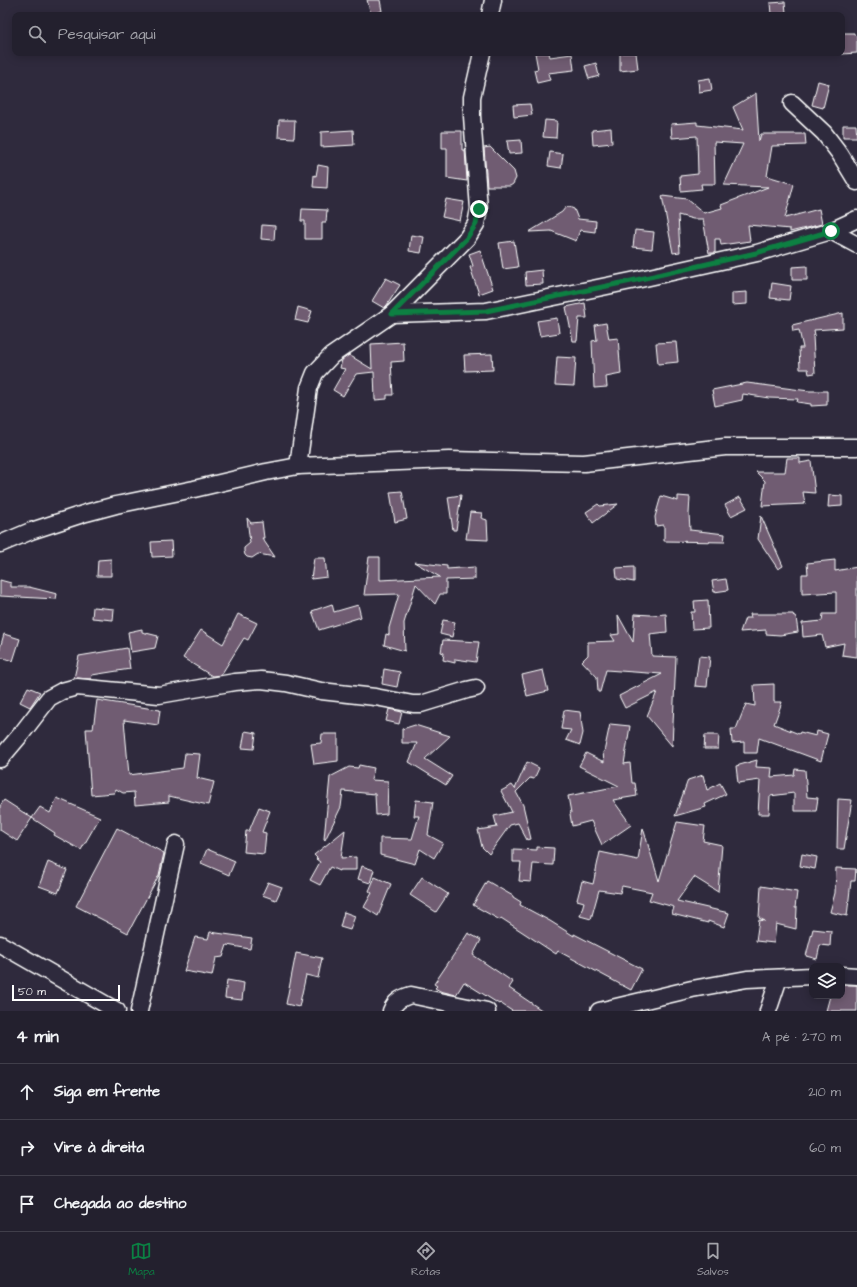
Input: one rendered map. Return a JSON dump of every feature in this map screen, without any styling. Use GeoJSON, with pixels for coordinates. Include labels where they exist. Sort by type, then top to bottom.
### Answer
{"type":"FeatureCollection","features":[{"type":"Feature","properties":{"kind":"street"},"geometry":{"type":"LineString","coordinates":[[491,12],[493,0]]}},
{"type":"Feature","properties":{"kind":"street"},"geometry":{"type":"LineString","coordinates":[[298,466],[309,388],[314,373],[331,356],[392,314],[467,238],[476,224],[479,209],[472,97],[481,56]]}},
{"type":"Feature","properties":{"kind":"street"},"geometry":{"type":"LineString","coordinates":[[792,103],[824,133],[840,154],[857,182]]}},
{"type":"Feature","properties":{"kind":"street"},"geometry":{"type":"LineString","coordinates":[[392,314],[486,311],[756,253],[831,231],[857,219]]}},
{"type":"Feature","properties":{"kind":"street"},"geometry":{"type":"LineString","coordinates":[[831,231],[857,245]]}},
{"type":"Feature","properties":{"kind":"street"},"geometry":{"type":"LineString","coordinates":[[0,544],[31,531],[116,505],[298,466],[449,460],[584,462],[725,447],[857,447]]}},
{"type":"Feature","properties":{"kind":"street"},"geometry":{"type":"LineString","coordinates":[[0,759],[49,698],[62,691],[77,687],[159,695],[235,682],[261,680],[286,683],[321,691],[375,697],[413,704],[421,704],[476,688]]}},
{"type":"Feature","properties":{"kind":"street"},"geometry":{"type":"LineString","coordinates":[[139,1011],[176,844]]}},
{"type":"Feature","properties":{"kind":"street"},"geometry":{"type":"LineString","coordinates":[[0,944],[117,1011]]}},
{"type":"Feature","properties":{"kind":"street"},"geometry":{"type":"LineString","coordinates":[[845,975],[857,976]]}},
{"type":"Feature","properties":{"kind":"street"},"geometry":{"type":"LineString","coordinates":[[599,1011],[692,989],[747,979],[809,976]]}},
{"type":"Feature","properties":{"kind":"street"},"geometry":{"type":"LineString","coordinates":[[768,1011],[779,978]]}},
{"type":"Feature","properties":{"kind":"street"},"geometry":{"type":"LineString","coordinates":[[391,1011],[394,1003],[402,997],[411,995],[487,1011]]}},
{"type":"Feature","properties":{"kind":"building"},"geometry":{"type":"Polygon","coordinates":[[[367,0],[380,0],[382,11],[370,12],[367,0]]]}},
{"type":"Feature","properties":{"kind":"building"},"geometry":{"type":"Polygon","coordinates":[[[785,2],[786,12],[771,12],[770,3],[785,2]]]}},
{"type":"Feature","properties":{"kind":"building"},"geometry":{"type":"Polygon","coordinates":[[[845,33],[854,33],[854,35],[857,36],[857,53],[845,54],[845,33]]]}},
{"type":"Feature","properties":{"kind":"building"},"geometry":{"type":"Polygon","coordinates":[[[536,56],[572,56],[574,70],[548,73],[550,80],[537,83],[534,70],[538,69],[536,56]]]}},
{"type":"Feature","properties":{"kind":"building"},"geometry":{"type":"Polygon","coordinates":[[[620,56],[636,56],[638,69],[620,71],[620,56]]]}},
{"type":"Feature","properties":{"kind":"building"},"geometry":{"type":"Polygon","coordinates":[[[596,63],[599,76],[589,79],[585,66],[596,63]]]}},
{"type":"Feature","properties":{"kind":"building"},"geometry":{"type":"Polygon","coordinates":[[[710,78],[712,90],[699,92],[698,80],[710,78]]]}},
{"type":"Feature","properties":{"kind":"building"},"geometry":{"type":"Polygon","coordinates":[[[818,81],[829,84],[823,108],[812,105],[818,81]]]}},
{"type":"Feature","properties":{"kind":"building"},"geometry":{"type":"Polygon","coordinates":[[[756,93],[759,141],[761,134],[805,134],[806,145],[772,146],[767,176],[794,184],[785,218],[819,209],[822,224],[790,232],[790,229],[748,225],[750,241],[721,245],[720,239],[715,239],[715,253],[709,253],[703,219],[693,219],[678,215],[680,252],[673,253],[662,196],[687,199],[704,213],[722,208],[721,205],[768,187],[724,185],[743,144],[714,142],[715,184],[701,184],[702,189],[681,191],[680,176],[698,174],[697,136],[672,138],[671,124],[697,122],[697,125],[743,130],[733,107],[756,93]]]}},
{"type":"Feature","properties":{"kind":"building"},"geometry":{"type":"Polygon","coordinates":[[[530,104],[532,115],[514,117],[513,105],[530,104]]]}},
{"type":"Feature","properties":{"kind":"building"},"geometry":{"type":"Polygon","coordinates":[[[279,120],[295,120],[294,138],[278,137],[279,120]]]}},
{"type":"Feature","properties":{"kind":"building"},"geometry":{"type":"Polygon","coordinates":[[[545,120],[557,121],[556,138],[543,137],[545,120]]]}},
{"type":"Feature","properties":{"kind":"building"},"geometry":{"type":"Polygon","coordinates":[[[843,125],[856,125],[857,137],[843,137],[843,125]]]}},
{"type":"Feature","properties":{"kind":"building"},"geometry":{"type":"Polygon","coordinates":[[[611,128],[612,143],[593,145],[592,130],[611,128]]]}},
{"type":"Feature","properties":{"kind":"building"},"geometry":{"type":"Polygon","coordinates":[[[353,130],[354,145],[321,147],[321,132],[353,130]]]}},
{"type":"Feature","properties":{"kind":"building"},"geometry":{"type":"Polygon","coordinates":[[[442,131],[462,131],[462,150],[465,150],[467,181],[447,178],[447,148],[442,148],[442,131]]]}},
{"type":"Feature","properties":{"kind":"building"},"geometry":{"type":"Polygon","coordinates":[[[521,140],[522,153],[509,154],[507,141],[521,140]]]}},
{"type":"Feature","properties":{"kind":"building"},"geometry":{"type":"Polygon","coordinates":[[[490,147],[514,171],[516,178],[510,186],[487,186],[484,148],[490,147]]]}},
{"type":"Feature","properties":{"kind":"building"},"geometry":{"type":"Polygon","coordinates":[[[550,152],[563,154],[561,168],[548,166],[550,152]]]}},
{"type":"Feature","properties":{"kind":"building"},"geometry":{"type":"Polygon","coordinates":[[[318,165],[328,167],[327,188],[313,187],[314,175],[316,176],[318,165]]]}},
{"type":"Feature","properties":{"kind":"building"},"geometry":{"type":"Polygon","coordinates":[[[446,199],[464,202],[460,221],[442,217],[446,199]]]}},
{"type":"Feature","properties":{"kind":"building"},"geometry":{"type":"Polygon","coordinates":[[[569,207],[574,209],[578,219],[596,221],[595,232],[580,230],[576,241],[551,231],[529,232],[562,212],[565,208],[569,207]]]}},
{"type":"Feature","properties":{"kind":"building"},"geometry":{"type":"Polygon","coordinates":[[[302,209],[327,210],[326,222],[322,222],[322,239],[305,239],[305,221],[301,221],[302,209]]]}},
{"type":"Feature","properties":{"kind":"building"},"geometry":{"type":"Polygon","coordinates":[[[262,225],[275,226],[274,240],[261,239],[262,225]]]}},
{"type":"Feature","properties":{"kind":"building"},"geometry":{"type":"Polygon","coordinates":[[[635,230],[654,232],[652,249],[633,247],[635,230]]]}},
{"type":"Feature","properties":{"kind":"building"},"geometry":{"type":"Polygon","coordinates":[[[411,235],[424,237],[421,253],[409,251],[411,235]]]}},
{"type":"Feature","properties":{"kind":"building"},"geometry":{"type":"Polygon","coordinates":[[[514,241],[518,267],[503,269],[499,243],[514,241]]]}},
{"type":"Feature","properties":{"kind":"building"},"geometry":{"type":"Polygon","coordinates":[[[480,250],[493,289],[479,294],[470,267],[473,266],[469,254],[480,250]]]}},
{"type":"Feature","properties":{"kind":"building"},"geometry":{"type":"Polygon","coordinates":[[[807,266],[807,280],[792,280],[792,267],[807,266]]]}},
{"type":"Feature","properties":{"kind":"building"},"geometry":{"type":"Polygon","coordinates":[[[542,270],[543,284],[526,285],[525,272],[542,270]]]}},
{"type":"Feature","properties":{"kind":"building"},"geometry":{"type":"Polygon","coordinates":[[[386,278],[400,285],[384,308],[372,301],[386,278]]]}},
{"type":"Feature","properties":{"kind":"building"},"geometry":{"type":"Polygon","coordinates":[[[772,283],[791,286],[789,300],[770,298],[772,283]]]}},
{"type":"Feature","properties":{"kind":"building"},"geometry":{"type":"Polygon","coordinates":[[[747,292],[747,304],[732,305],[732,293],[747,292]]]}},
{"type":"Feature","properties":{"kind":"building"},"geometry":{"type":"Polygon","coordinates":[[[585,303],[587,318],[579,318],[577,341],[573,341],[566,307],[585,303]]]}},
{"type":"Feature","properties":{"kind":"building"},"geometry":{"type":"Polygon","coordinates":[[[298,307],[312,311],[308,323],[295,320],[298,307]]]}},
{"type":"Feature","properties":{"kind":"building"},"geometry":{"type":"Polygon","coordinates":[[[843,313],[843,328],[814,330],[815,373],[809,374],[808,369],[800,369],[799,348],[803,348],[799,330],[793,331],[792,325],[843,313]]]}},
{"type":"Feature","properties":{"kind":"building"},"geometry":{"type":"Polygon","coordinates":[[[557,318],[559,333],[540,336],[537,321],[557,318]]]}},
{"type":"Feature","properties":{"kind":"building"},"geometry":{"type":"Polygon","coordinates":[[[606,323],[609,339],[618,338],[621,374],[606,377],[607,387],[594,388],[592,341],[597,340],[595,325],[606,323]]]}},
{"type":"Feature","properties":{"kind":"building"},"geometry":{"type":"Polygon","coordinates":[[[403,342],[404,361],[391,362],[393,395],[387,395],[387,399],[375,400],[374,372],[356,374],[343,396],[333,390],[345,369],[340,368],[342,360],[349,355],[372,369],[371,344],[403,342]]]}},
{"type":"Feature","properties":{"kind":"building"},"geometry":{"type":"Polygon","coordinates":[[[676,342],[678,362],[658,364],[656,343],[676,342]]]}},
{"type":"Feature","properties":{"kind":"building"},"geometry":{"type":"Polygon","coordinates":[[[492,354],[493,370],[465,371],[464,355],[492,354]]]}},
{"type":"Feature","properties":{"kind":"building"},"geometry":{"type":"Polygon","coordinates":[[[557,357],[576,358],[574,386],[555,385],[557,357]]]}},
{"type":"Feature","properties":{"kind":"building"},"geometry":{"type":"Polygon","coordinates":[[[747,383],[809,391],[827,391],[827,405],[811,406],[811,404],[797,402],[798,399],[769,398],[743,394],[742,400],[715,406],[712,390],[747,383]]]}},
{"type":"Feature","properties":{"kind":"building"},"geometry":{"type":"Polygon","coordinates":[[[787,458],[800,458],[800,463],[811,461],[815,493],[803,492],[805,504],[762,506],[765,481],[756,472],[785,472],[787,458]]]}},
{"type":"Feature","properties":{"kind":"building"},"geometry":{"type":"Polygon","coordinates":[[[402,491],[407,519],[395,522],[390,492],[402,491]]]}},
{"type":"Feature","properties":{"kind":"building"},"geometry":{"type":"Polygon","coordinates":[[[461,495],[456,530],[453,530],[448,497],[461,495]]]}},
{"type":"Feature","properties":{"kind":"building"},"geometry":{"type":"Polygon","coordinates":[[[829,495],[842,496],[842,506],[828,507],[829,495]]]}},
{"type":"Feature","properties":{"kind":"building"},"geometry":{"type":"Polygon","coordinates":[[[661,496],[678,501],[678,496],[690,497],[690,530],[725,534],[724,542],[664,541],[664,525],[656,526],[655,517],[661,496]]]}},
{"type":"Feature","properties":{"kind":"building"},"geometry":{"type":"Polygon","coordinates":[[[740,497],[747,508],[731,516],[725,505],[740,497]]]}},
{"type":"Feature","properties":{"kind":"building"},"geometry":{"type":"Polygon","coordinates":[[[598,504],[600,506],[618,504],[593,523],[586,512],[598,504]]]}},
{"type":"Feature","properties":{"kind":"building"},"geometry":{"type":"Polygon","coordinates":[[[470,512],[482,513],[481,518],[487,520],[488,540],[466,539],[470,512]]]}},
{"type":"Feature","properties":{"kind":"building"},"geometry":{"type":"Polygon","coordinates":[[[761,516],[783,566],[778,569],[758,539],[761,516]]]}},
{"type":"Feature","properties":{"kind":"building"},"geometry":{"type":"Polygon","coordinates":[[[247,518],[251,523],[262,522],[264,538],[262,538],[275,557],[258,554],[252,558],[245,555],[244,548],[250,543],[247,518]]]}},
{"type":"Feature","properties":{"kind":"building"},"geometry":{"type":"Polygon","coordinates":[[[171,541],[172,556],[152,557],[151,542],[171,541]]]}},
{"type":"Feature","properties":{"kind":"building"},"geometry":{"type":"Polygon","coordinates":[[[369,557],[380,557],[380,580],[440,577],[414,562],[447,566],[447,569],[475,567],[475,579],[446,580],[446,594],[440,594],[435,604],[416,584],[404,623],[405,651],[384,645],[386,634],[389,635],[389,628],[399,594],[364,595],[369,557]]]}},
{"type":"Feature","properties":{"kind":"building"},"geometry":{"type":"Polygon","coordinates":[[[314,558],[325,558],[327,577],[311,579],[314,558]]]}},
{"type":"Feature","properties":{"kind":"building"},"geometry":{"type":"Polygon","coordinates":[[[111,559],[111,576],[97,576],[98,560],[111,559]]]}},
{"type":"Feature","properties":{"kind":"building"},"geometry":{"type":"Polygon","coordinates":[[[835,560],[835,571],[857,567],[857,657],[842,655],[844,643],[825,647],[822,635],[803,637],[802,623],[822,621],[823,614],[836,614],[836,592],[802,594],[802,574],[808,574],[807,563],[835,560]]]}},
{"type":"Feature","properties":{"kind":"building"},"geometry":{"type":"Polygon","coordinates":[[[634,567],[634,582],[617,579],[616,568],[634,567]]]}},
{"type":"Feature","properties":{"kind":"building"},"geometry":{"type":"Polygon","coordinates":[[[726,579],[728,590],[714,592],[712,581],[726,579]]]}},
{"type":"Feature","properties":{"kind":"building"},"geometry":{"type":"Polygon","coordinates":[[[0,580],[11,583],[11,587],[29,587],[57,594],[56,599],[0,596],[0,580]]]}},
{"type":"Feature","properties":{"kind":"building"},"geometry":{"type":"Polygon","coordinates":[[[708,600],[709,628],[692,629],[691,612],[695,612],[694,601],[708,600]]]}},
{"type":"Feature","properties":{"kind":"building"},"geometry":{"type":"Polygon","coordinates":[[[332,604],[334,612],[358,605],[361,617],[319,630],[312,611],[332,604]]]}},
{"type":"Feature","properties":{"kind":"building"},"geometry":{"type":"Polygon","coordinates":[[[93,607],[114,609],[113,620],[92,618],[93,607]]]}},
{"type":"Feature","properties":{"kind":"building"},"geometry":{"type":"Polygon","coordinates":[[[238,614],[257,623],[248,640],[244,638],[221,675],[212,676],[183,658],[201,630],[223,644],[238,614]]]}},
{"type":"Feature","properties":{"kind":"building"},"geometry":{"type":"Polygon","coordinates":[[[635,614],[666,614],[667,632],[650,634],[652,656],[676,657],[672,746],[647,716],[657,692],[625,708],[619,696],[662,674],[606,670],[600,692],[598,692],[597,677],[582,661],[588,655],[588,642],[615,641],[611,635],[619,634],[618,615],[633,642],[635,614]]]}},
{"type":"Feature","properties":{"kind":"building"},"geometry":{"type":"Polygon","coordinates":[[[750,614],[793,614],[794,617],[796,617],[798,632],[780,635],[766,634],[766,630],[740,632],[745,618],[751,618],[750,614]]]}},
{"type":"Feature","properties":{"kind":"building"},"geometry":{"type":"Polygon","coordinates":[[[443,620],[455,622],[452,637],[440,634],[443,620]]]}},
{"type":"Feature","properties":{"kind":"building"},"geometry":{"type":"Polygon","coordinates":[[[142,629],[142,632],[158,636],[155,648],[131,652],[128,632],[142,629]]]}},
{"type":"Feature","properties":{"kind":"building"},"geometry":{"type":"Polygon","coordinates":[[[4,634],[20,639],[13,661],[0,657],[0,648],[4,634]]]}},
{"type":"Feature","properties":{"kind":"building"},"geometry":{"type":"Polygon","coordinates":[[[443,640],[479,642],[476,662],[455,659],[455,663],[443,660],[444,653],[441,652],[443,640]]]}},
{"type":"Feature","properties":{"kind":"building"},"geometry":{"type":"Polygon","coordinates":[[[127,648],[130,669],[92,675],[91,679],[74,678],[79,656],[127,648]]]}},
{"type":"Feature","properties":{"kind":"building"},"geometry":{"type":"Polygon","coordinates":[[[699,656],[710,657],[707,687],[695,686],[699,656]]]}},
{"type":"Feature","properties":{"kind":"building"},"geometry":{"type":"Polygon","coordinates":[[[384,669],[400,672],[397,687],[382,684],[384,669]]]}},
{"type":"Feature","properties":{"kind":"building"},"geometry":{"type":"Polygon","coordinates":[[[543,670],[548,691],[527,696],[522,675],[543,670]]]}},
{"type":"Feature","properties":{"kind":"building"},"geometry":{"type":"Polygon","coordinates":[[[774,684],[774,702],[782,702],[774,724],[799,734],[800,732],[816,736],[817,731],[828,734],[821,761],[759,738],[757,753],[744,753],[744,742],[732,743],[731,729],[736,729],[746,704],[755,706],[754,685],[774,684]]]}},
{"type":"Feature","properties":{"kind":"building"},"geometry":{"type":"Polygon","coordinates":[[[28,687],[40,692],[30,707],[20,702],[28,687]]]}},
{"type":"Feature","properties":{"kind":"building"},"geometry":{"type":"Polygon","coordinates":[[[97,700],[160,710],[158,725],[124,720],[129,775],[183,768],[185,753],[200,754],[197,778],[214,782],[208,805],[169,796],[169,802],[135,805],[134,792],[123,793],[116,789],[114,793],[91,795],[86,729],[93,729],[97,700]]]}},
{"type":"Feature","properties":{"kind":"building"},"geometry":{"type":"Polygon","coordinates":[[[389,709],[402,712],[399,724],[386,721],[389,709]]]}},
{"type":"Feature","properties":{"kind":"building"},"geometry":{"type":"Polygon","coordinates":[[[564,710],[580,712],[583,733],[580,745],[566,740],[571,730],[561,729],[564,710]]]}},
{"type":"Feature","properties":{"kind":"building"},"geometry":{"type":"Polygon","coordinates":[[[610,724],[630,726],[624,764],[630,763],[632,783],[635,783],[637,796],[613,800],[631,825],[602,845],[591,821],[572,826],[568,796],[619,786],[579,766],[586,753],[604,762],[603,752],[610,724]]]}},
{"type":"Feature","properties":{"kind":"building"},"geometry":{"type":"Polygon","coordinates":[[[415,725],[450,736],[425,759],[452,776],[446,785],[409,762],[417,743],[402,743],[402,729],[415,725]]]}},
{"type":"Feature","properties":{"kind":"building"},"geometry":{"type":"Polygon","coordinates":[[[245,731],[256,733],[254,749],[242,748],[245,731]]]}},
{"type":"Feature","properties":{"kind":"building"},"geometry":{"type":"Polygon","coordinates":[[[322,734],[338,734],[338,761],[314,764],[311,744],[321,743],[322,734]]]}},
{"type":"Feature","properties":{"kind":"building"},"geometry":{"type":"Polygon","coordinates":[[[705,735],[719,735],[718,749],[704,749],[705,735]]]}},
{"type":"Feature","properties":{"kind":"building"},"geometry":{"type":"Polygon","coordinates":[[[757,760],[756,767],[772,768],[771,777],[794,775],[795,769],[805,770],[807,797],[818,798],[816,811],[794,811],[794,793],[770,796],[769,814],[758,814],[760,780],[738,783],[736,766],[757,760]]]}},
{"type":"Feature","properties":{"kind":"building"},"geometry":{"type":"Polygon","coordinates":[[[527,762],[539,768],[534,779],[530,778],[516,792],[523,805],[531,839],[527,840],[518,823],[510,825],[489,854],[482,847],[478,830],[497,827],[494,816],[512,812],[501,791],[512,785],[515,789],[527,762]]]}},
{"type":"Feature","properties":{"kind":"building"},"geometry":{"type":"Polygon","coordinates":[[[359,765],[374,768],[371,780],[388,781],[387,814],[376,815],[375,794],[343,791],[341,807],[325,840],[330,777],[349,767],[358,768],[359,765]]]}},
{"type":"Feature","properties":{"kind":"building"},"geometry":{"type":"Polygon","coordinates":[[[703,775],[707,790],[720,783],[726,794],[705,804],[706,807],[675,816],[688,780],[703,775]]]}},
{"type":"Feature","properties":{"kind":"building"},"geometry":{"type":"Polygon","coordinates":[[[57,798],[100,817],[81,850],[54,835],[55,833],[32,818],[40,807],[50,813],[57,798]]]}},
{"type":"Feature","properties":{"kind":"building"},"geometry":{"type":"Polygon","coordinates":[[[838,799],[852,800],[844,849],[837,849],[838,799]]]}},
{"type":"Feature","properties":{"kind":"building"},"geometry":{"type":"Polygon","coordinates":[[[4,800],[32,818],[17,841],[0,830],[0,806],[4,800]]]}},
{"type":"Feature","properties":{"kind":"building"},"geometry":{"type":"Polygon","coordinates":[[[416,800],[433,802],[428,835],[443,843],[434,858],[420,849],[415,864],[380,855],[380,838],[412,839],[419,816],[414,816],[416,800]]]}},
{"type":"Feature","properties":{"kind":"building"},"geometry":{"type":"Polygon","coordinates":[[[259,807],[270,811],[262,832],[266,833],[264,854],[244,852],[246,831],[249,831],[259,807]]]}},
{"type":"Feature","properties":{"kind":"building"},"geometry":{"type":"Polygon","coordinates":[[[677,822],[705,826],[703,841],[722,845],[718,892],[694,877],[677,901],[729,913],[724,927],[708,921],[708,923],[672,914],[674,907],[649,900],[652,892],[622,886],[620,893],[599,890],[591,919],[580,916],[584,902],[577,900],[582,881],[593,884],[600,852],[638,860],[643,828],[659,881],[677,822]]]}},
{"type":"Feature","properties":{"kind":"building"},"geometry":{"type":"Polygon","coordinates":[[[117,828],[164,853],[159,875],[128,933],[76,906],[117,828]]]}},
{"type":"Feature","properties":{"kind":"building"},"geometry":{"type":"Polygon","coordinates":[[[345,830],[341,858],[356,857],[356,870],[339,871],[330,867],[320,885],[310,880],[320,862],[314,855],[345,830]]]}},
{"type":"Feature","properties":{"kind":"building"},"geometry":{"type":"Polygon","coordinates":[[[537,847],[554,848],[553,865],[533,864],[531,882],[519,881],[521,862],[513,862],[513,849],[537,850],[537,847]]]}},
{"type":"Feature","properties":{"kind":"building"},"geometry":{"type":"Polygon","coordinates":[[[207,849],[235,861],[229,875],[201,863],[207,849]]]}},
{"type":"Feature","properties":{"kind":"building"},"geometry":{"type":"Polygon","coordinates":[[[802,854],[817,857],[815,869],[800,866],[802,854]]]}},
{"type":"Feature","properties":{"kind":"building"},"geometry":{"type":"Polygon","coordinates":[[[48,862],[67,870],[58,893],[39,886],[48,862]]]}},
{"type":"Feature","properties":{"kind":"building"},"geometry":{"type":"Polygon","coordinates":[[[362,866],[374,870],[370,883],[358,879],[362,866]]]}},
{"type":"Feature","properties":{"kind":"building"},"geometry":{"type":"Polygon","coordinates":[[[836,868],[856,869],[855,881],[851,881],[847,916],[830,912],[835,893],[836,868]]]}},
{"type":"Feature","properties":{"kind":"building"},"geometry":{"type":"Polygon","coordinates":[[[375,877],[391,884],[378,916],[364,907],[372,893],[369,891],[375,877]]]}},
{"type":"Feature","properties":{"kind":"building"},"geometry":{"type":"Polygon","coordinates":[[[422,877],[448,894],[436,912],[410,895],[422,877]]]}},
{"type":"Feature","properties":{"kind":"building"},"geometry":{"type":"Polygon","coordinates":[[[487,881],[513,896],[521,902],[520,905],[574,936],[574,934],[642,969],[631,990],[558,951],[556,954],[501,918],[500,920],[473,905],[487,881]]]}},
{"type":"Feature","properties":{"kind":"building"},"geometry":{"type":"Polygon","coordinates":[[[268,882],[282,887],[276,900],[262,895],[268,882]]]}},
{"type":"Feature","properties":{"kind":"building"},"geometry":{"type":"Polygon","coordinates":[[[761,886],[797,892],[795,908],[797,908],[796,929],[776,924],[774,943],[756,941],[759,920],[765,921],[759,918],[761,886]]]}},
{"type":"Feature","properties":{"kind":"building"},"geometry":{"type":"Polygon","coordinates":[[[344,912],[355,916],[350,930],[340,927],[344,912]]]}},
{"type":"Feature","properties":{"kind":"building"},"geometry":{"type":"Polygon","coordinates":[[[813,929],[831,931],[830,946],[820,945],[817,959],[806,956],[813,929]]]}},
{"type":"Feature","properties":{"kind":"building"},"geometry":{"type":"Polygon","coordinates":[[[210,932],[252,938],[250,949],[227,945],[223,957],[216,958],[212,976],[184,971],[195,937],[208,939],[210,932]]]}},
{"type":"Feature","properties":{"kind":"building"},"geometry":{"type":"Polygon","coordinates":[[[468,933],[481,940],[473,955],[513,982],[509,988],[543,1011],[512,1011],[464,982],[456,995],[440,991],[435,988],[437,986],[434,984],[468,933]]]}},
{"type":"Feature","properties":{"kind":"building"},"geometry":{"type":"Polygon","coordinates":[[[296,953],[322,958],[318,978],[306,975],[299,1007],[286,1004],[296,953]]]}},
{"type":"Feature","properties":{"kind":"building"},"geometry":{"type":"Polygon","coordinates":[[[227,980],[244,983],[242,1000],[225,998],[227,980]]]}},
{"type":"Feature","properties":{"kind":"building"},"geometry":{"type":"Polygon","coordinates":[[[845,985],[857,985],[857,1011],[826,1011],[829,999],[845,999],[845,985]]]}},
{"type":"Feature","properties":{"kind":"route"},"geometry":{"type":"LineString","coordinates":[[479,209],[476,224],[467,238],[392,314],[486,311],[756,253],[831,231]]}}]}
